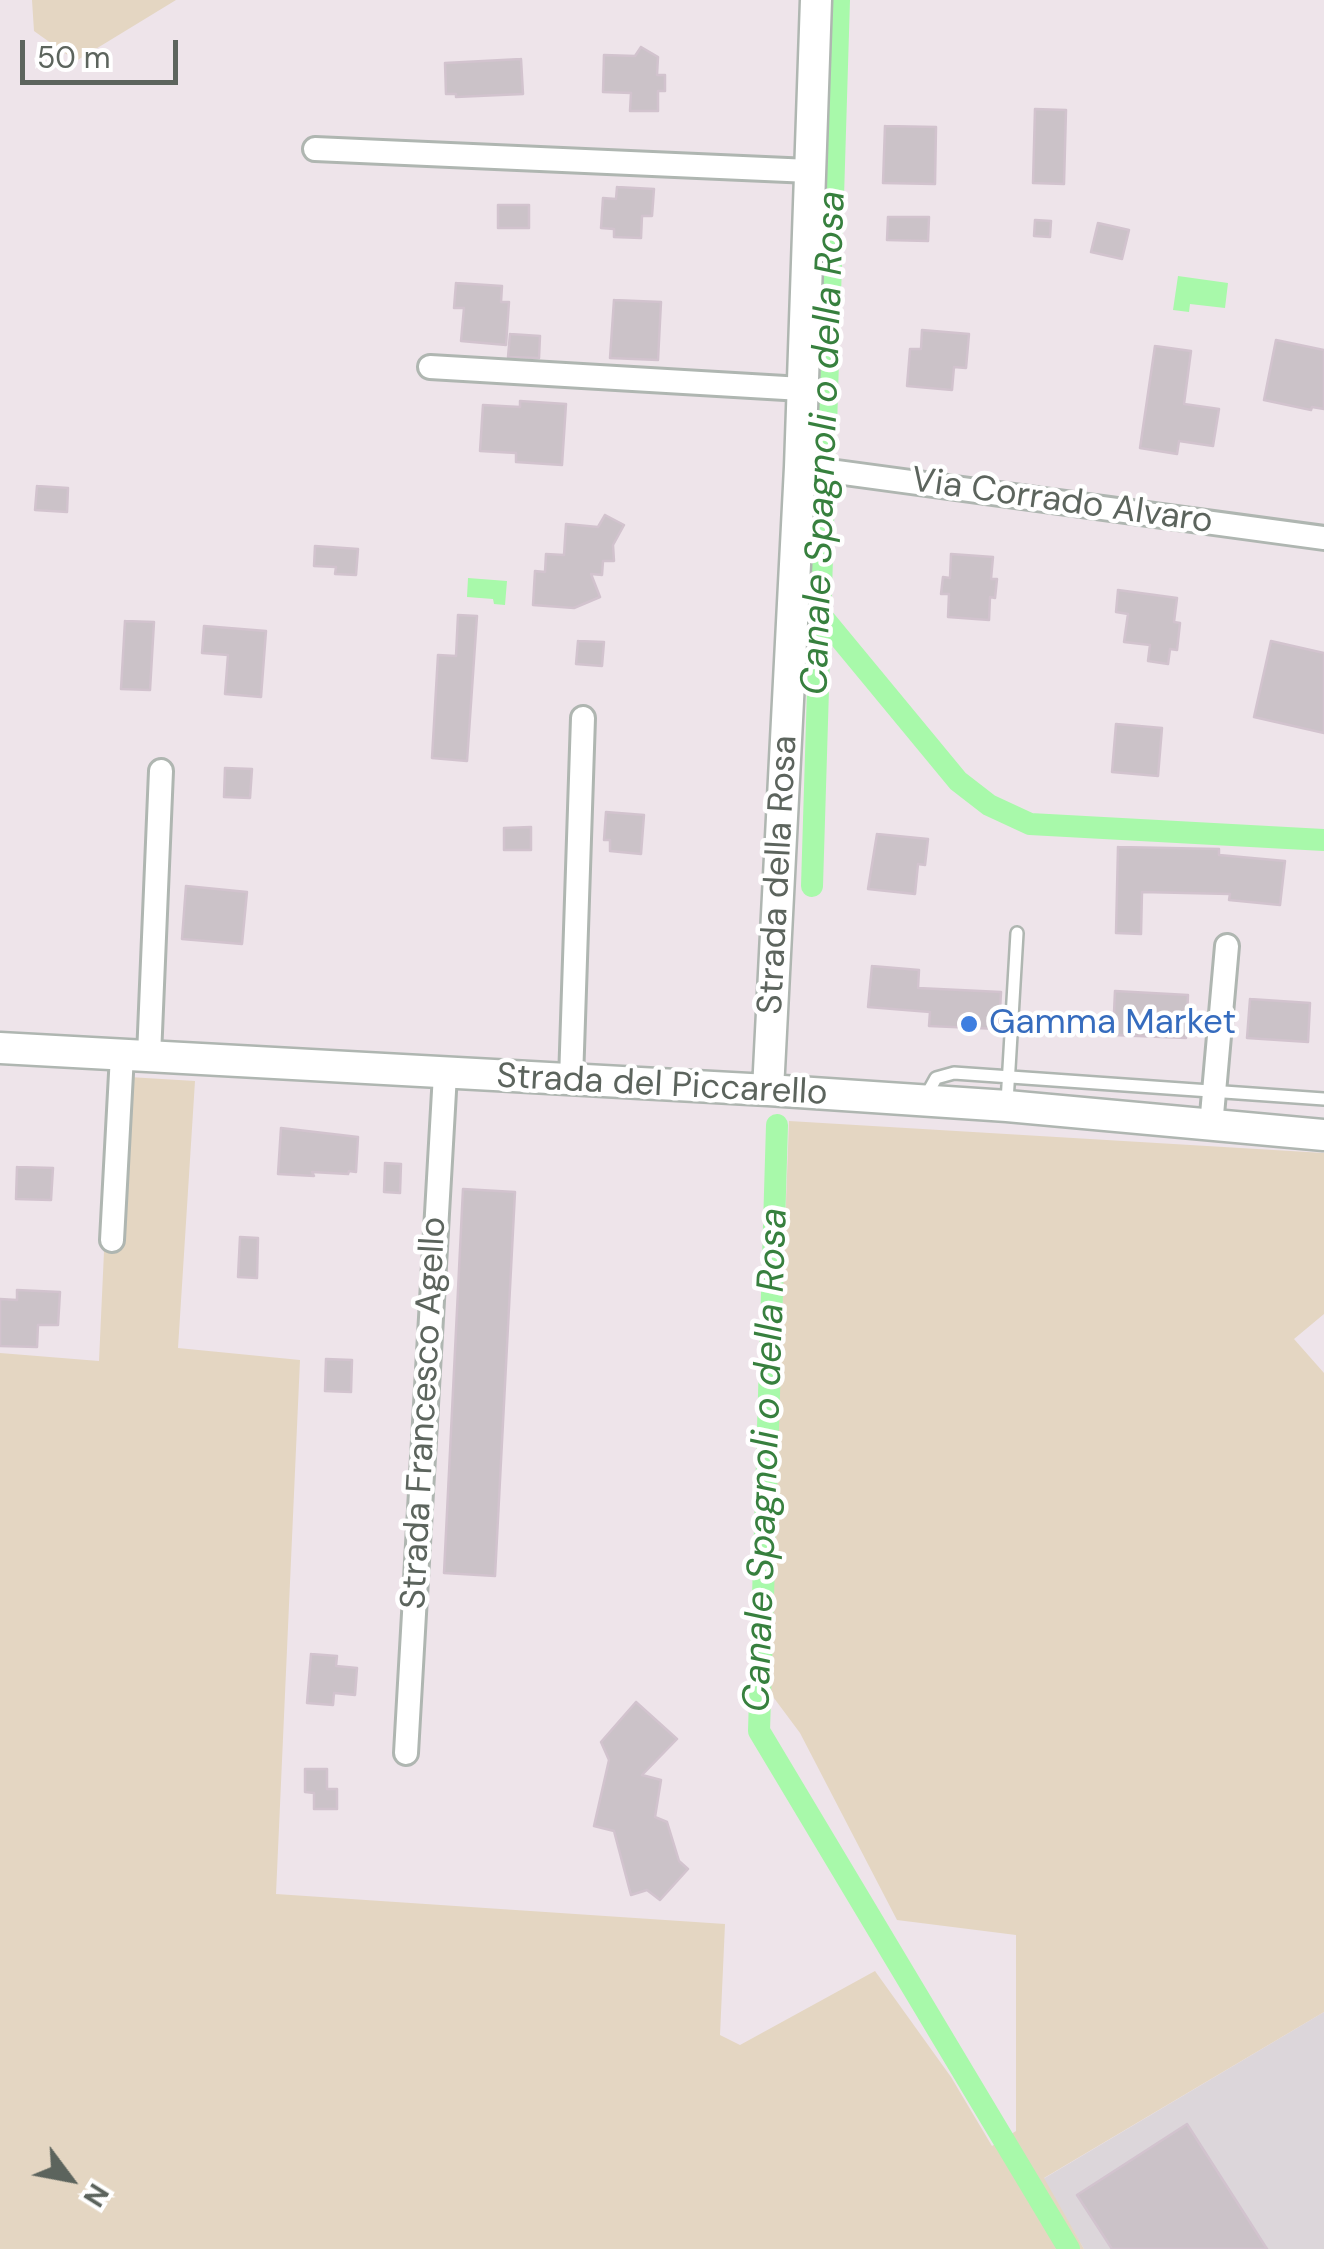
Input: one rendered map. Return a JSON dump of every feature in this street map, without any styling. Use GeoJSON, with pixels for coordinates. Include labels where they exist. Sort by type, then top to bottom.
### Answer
{"type":"FeatureCollection","features":[{"type":"Feature","properties":{"kind":"street","name":"Strada della Rosa"},"geometry":{"type":"LineString","coordinates":[[768,1090],[800,467],[816,0]]}},
{"type":"Feature","properties":{"kind":"street"},"geometry":{"type":"LineString","coordinates":[[315,149],[810,171]]}},
{"type":"Feature","properties":{"kind":"street"},"geometry":{"type":"LineString","coordinates":[[430,366],[802,389]]}},
{"type":"Feature","properties":{"kind":"street","name":"Via Corrado Alvaro"},"geometry":{"type":"LineString","coordinates":[[800,467],[1324,538]]}},
{"type":"Feature","properties":{"kind":"street"},"geometry":{"type":"LineString","coordinates":[[571,1080],[584,718]]}},
{"type":"Feature","properties":{"kind":"street"},"geometry":{"type":"LineString","coordinates":[[112,1240],[136,1055],[161,771]]}},
{"type":"Feature","properties":{"kind":"street"},"geometry":{"type":"LineString","coordinates":[[1211,1126],[1227,946]]}},
{"type":"Feature","properties":{"kind":"street","name":"Strada del Piccarello"},"geometry":{"type":"LineString","coordinates":[[0,1048],[926,1101],[1008,1092],[1211,1126],[1324,1135]]}},
{"type":"Feature","properties":{"kind":"street","name":"Strada Francesco Agello"},"geometry":{"type":"LineString","coordinates":[[406,1753],[444,1074]]}},
{"type":"Feature","properties":{"kind":"lane"},"geometry":{"type":"LineString","coordinates":[[1016,932],[1008,1092],[1214,1091],[1324,1098]]}},
{"type":"Feature","properties":{"kind":"shaded area"},"geometry":{"type":"Polygon","coordinates":[[[32,0],[176,0],[76,61],[34,31],[32,0]]]}},
{"type":"Feature","properties":{"kind":"shaded area"},"geometry":{"type":"Polygon","coordinates":[[[1178,276],[1228,283],[1225,308],[1190,304],[1189,312],[1173,310],[1178,276]]]}},
{"type":"Feature","properties":{"kind":"shaded area"},"geometry":{"type":"Polygon","coordinates":[[[468,578],[507,581],[505,605],[494,604],[493,599],[467,597],[468,578]]]}},
{"type":"Feature","properties":{"kind":"shaded area"},"geometry":{"type":"Polygon","coordinates":[[[112,1076],[195,1081],[178,1348],[300,1360],[276,1894],[725,1924],[720,2035],[740,2045],[875,1971],[951,2077],[992,2146],[1016,2131],[1016,1935],[897,1920],[800,1733],[768,1690],[789,1121],[1324,1153],[1324,1314],[1294,1339],[1324,1373],[1324,2012],[1044,2178],[1084,2249],[0,2249],[0,1353],[99,1361],[112,1076]]]}},
{"type":"Feature","properties":{"kind":"shaded area"},"geometry":{"type":"Polygon","coordinates":[[[1324,2012],[1324,2249],[1084,2249],[1043,2179],[1324,2012]]]}},
{"type":"Feature","properties":{"kind":"building"},"geometry":{"type":"Polygon","coordinates":[[[641,47],[658,57],[657,75],[665,75],[665,91],[658,91],[658,111],[630,111],[631,93],[603,92],[604,55],[635,56],[641,47]]]}},
{"type":"Feature","properties":{"kind":"building"},"geometry":{"type":"Polygon","coordinates":[[[521,59],[523,94],[446,94],[445,63],[521,59]]]}},
{"type":"Feature","properties":{"kind":"building"},"geometry":{"type":"Polygon","coordinates":[[[1035,109],[1066,110],[1064,184],[1033,183],[1035,109]]]}},
{"type":"Feature","properties":{"kind":"building"},"geometry":{"type":"Polygon","coordinates":[[[885,126],[936,127],[935,184],[883,183],[885,126]]]}},
{"type":"Feature","properties":{"kind":"building"},"geometry":{"type":"Polygon","coordinates":[[[617,187],[654,189],[652,216],[642,216],[641,238],[614,237],[614,229],[601,228],[603,198],[616,199],[617,187]]]}},
{"type":"Feature","properties":{"kind":"building"},"geometry":{"type":"Polygon","coordinates":[[[498,205],[529,205],[529,228],[498,228],[498,205]]]}},
{"type":"Feature","properties":{"kind":"building"},"geometry":{"type":"Polygon","coordinates":[[[888,217],[929,217],[928,241],[887,240],[888,217]]]}},
{"type":"Feature","properties":{"kind":"building"},"geometry":{"type":"Polygon","coordinates":[[[1035,220],[1051,221],[1050,237],[1034,236],[1035,220]]]}},
{"type":"Feature","properties":{"kind":"building"},"geometry":{"type":"Polygon","coordinates":[[[1098,223],[1129,230],[1122,259],[1091,252],[1098,223]]]}},
{"type":"Feature","properties":{"kind":"building"},"geometry":{"type":"Polygon","coordinates":[[[456,283],[502,286],[501,302],[509,302],[506,345],[461,341],[464,308],[454,308],[456,283]]]}},
{"type":"Feature","properties":{"kind":"building"},"geometry":{"type":"Polygon","coordinates":[[[614,300],[661,302],[658,360],[610,358],[614,300]]]}},
{"type":"Feature","properties":{"kind":"building"},"geometry":{"type":"Polygon","coordinates":[[[922,330],[969,334],[966,368],[954,367],[952,390],[907,386],[910,349],[921,349],[922,330]]]}},
{"type":"Feature","properties":{"kind":"building"},"geometry":{"type":"Polygon","coordinates":[[[510,334],[540,336],[539,358],[508,357],[510,334]]]}},
{"type":"Feature","properties":{"kind":"building"},"geometry":{"type":"Polygon","coordinates":[[[1276,340],[1324,350],[1324,409],[1264,400],[1276,340]]]}},
{"type":"Feature","properties":{"kind":"building"},"geometry":{"type":"Polygon","coordinates":[[[1155,346],[1191,351],[1184,404],[1219,409],[1213,446],[1179,441],[1177,454],[1140,448],[1155,346]]]}},
{"type":"Feature","properties":{"kind":"building"},"geometry":{"type":"Polygon","coordinates":[[[520,401],[566,404],[562,465],[516,462],[516,453],[480,451],[483,405],[520,407],[520,401]]]}},
{"type":"Feature","properties":{"kind":"building"},"geometry":{"type":"Polygon","coordinates":[[[37,486],[68,488],[67,512],[35,510],[37,486]]]}},
{"type":"Feature","properties":{"kind":"building"},"geometry":{"type":"Polygon","coordinates":[[[605,515],[624,525],[613,545],[614,561],[603,561],[602,575],[591,574],[600,597],[574,608],[533,605],[535,571],[545,572],[546,554],[564,555],[566,524],[598,527],[605,515]]]}},
{"type":"Feature","properties":{"kind":"building"},"geometry":{"type":"Polygon","coordinates":[[[315,546],[358,549],[356,575],[335,574],[336,567],[314,566],[315,546]]]}},
{"type":"Feature","properties":{"kind":"building"},"geometry":{"type":"Polygon","coordinates":[[[951,554],[993,557],[991,579],[997,579],[995,598],[990,597],[989,620],[948,617],[949,594],[941,594],[943,577],[950,578],[951,554]]]}},
{"type":"Feature","properties":{"kind":"building"},"geometry":{"type":"Polygon","coordinates":[[[1118,590],[1177,598],[1177,650],[1170,649],[1168,664],[1148,661],[1150,645],[1124,642],[1128,614],[1116,612],[1118,590]]]}},
{"type":"Feature","properties":{"kind":"building"},"geometry":{"type":"Polygon","coordinates":[[[458,615],[477,616],[467,761],[432,758],[438,655],[456,656],[458,615]]]}},
{"type":"Feature","properties":{"kind":"building"},"geometry":{"type":"Polygon","coordinates":[[[125,621],[154,622],[150,690],[121,689],[125,621]]]}},
{"type":"Feature","properties":{"kind":"building"},"geometry":{"type":"Polygon","coordinates":[[[204,626],[266,631],[261,697],[225,694],[228,655],[202,653],[204,626]]]}},
{"type":"Feature","properties":{"kind":"building"},"geometry":{"type":"Polygon","coordinates":[[[578,641],[604,642],[602,666],[576,664],[578,641]]]}},
{"type":"Feature","properties":{"kind":"building"},"geometry":{"type":"Polygon","coordinates":[[[1271,641],[1324,653],[1324,733],[1254,717],[1271,641]]]}},
{"type":"Feature","properties":{"kind":"building"},"geometry":{"type":"Polygon","coordinates":[[[1116,724],[1162,728],[1158,776],[1112,772],[1116,724]]]}},
{"type":"Feature","properties":{"kind":"building"},"geometry":{"type":"Polygon","coordinates":[[[225,768],[252,769],[250,798],[224,797],[225,768]]]}},
{"type":"Feature","properties":{"kind":"building"},"geometry":{"type":"Polygon","coordinates":[[[606,812],[644,815],[641,854],[610,851],[610,840],[604,840],[606,812]]]}},
{"type":"Feature","properties":{"kind":"building"},"geometry":{"type":"Polygon","coordinates":[[[531,827],[531,850],[504,850],[504,828],[531,827]]]}},
{"type":"Feature","properties":{"kind":"building"},"geometry":{"type":"Polygon","coordinates":[[[877,834],[928,839],[925,865],[918,864],[915,894],[868,889],[877,834]]]}},
{"type":"Feature","properties":{"kind":"building"},"geometry":{"type":"Polygon","coordinates":[[[1118,847],[1219,849],[1219,855],[1285,861],[1280,905],[1229,900],[1230,894],[1142,892],[1141,934],[1116,933],[1118,847]]]}},
{"type":"Feature","properties":{"kind":"building"},"geometry":{"type":"Polygon","coordinates":[[[186,886],[247,892],[242,944],[182,939],[186,886]]]}},
{"type":"Feature","properties":{"kind":"building"},"geometry":{"type":"Polygon","coordinates":[[[872,966],[919,970],[918,988],[1001,992],[999,1029],[929,1026],[930,1012],[868,1007],[872,966]]]}},
{"type":"Feature","properties":{"kind":"building"},"geometry":{"type":"Polygon","coordinates":[[[1115,991],[1188,995],[1186,1038],[1113,1035],[1115,991]]]}},
{"type":"Feature","properties":{"kind":"building"},"geometry":{"type":"Polygon","coordinates":[[[1250,999],[1310,1003],[1308,1042],[1247,1038],[1250,999]]]}},
{"type":"Feature","properties":{"kind":"building"},"geometry":{"type":"Polygon","coordinates":[[[281,1128],[358,1137],[356,1172],[278,1174],[281,1128]]]}},
{"type":"Feature","properties":{"kind":"building"},"geometry":{"type":"Polygon","coordinates":[[[385,1163],[401,1164],[400,1193],[384,1192],[385,1163]]]}},
{"type":"Feature","properties":{"kind":"building"},"geometry":{"type":"Polygon","coordinates":[[[17,1167],[53,1168],[51,1200],[16,1199],[17,1167]]]}},
{"type":"Feature","properties":{"kind":"building"},"geometry":{"type":"Polygon","coordinates":[[[463,1189],[515,1192],[495,1576],[444,1573],[463,1189]]]}},
{"type":"Feature","properties":{"kind":"building"},"geometry":{"type":"Polygon","coordinates":[[[240,1237],[258,1238],[257,1278],[238,1277],[240,1237]]]}},
{"type":"Feature","properties":{"kind":"building"},"geometry":{"type":"Polygon","coordinates":[[[17,1290],[60,1292],[58,1325],[38,1325],[37,1347],[0,1346],[0,1299],[17,1300],[17,1290]]]}},
{"type":"Feature","properties":{"kind":"building"},"geometry":{"type":"Polygon","coordinates":[[[326,1359],[352,1360],[351,1392],[325,1391],[326,1359]]]}},
{"type":"Feature","properties":{"kind":"building"},"geometry":{"type":"Polygon","coordinates":[[[311,1654],[337,1656],[336,1666],[357,1668],[355,1695],[334,1693],[333,1705],[307,1703],[311,1654]]]}},
{"type":"Feature","properties":{"kind":"building"},"geometry":{"type":"Polygon","coordinates":[[[636,1702],[677,1739],[642,1775],[661,1780],[655,1817],[667,1822],[679,1861],[688,1869],[660,1900],[647,1890],[631,1895],[614,1831],[594,1826],[609,1760],[601,1742],[636,1702]]]}},
{"type":"Feature","properties":{"kind":"building"},"geometry":{"type":"Polygon","coordinates":[[[305,1769],[327,1769],[327,1789],[337,1789],[337,1809],[314,1809],[314,1793],[305,1792],[305,1769]]]}},
{"type":"Feature","properties":{"kind":"building"},"geometry":{"type":"Polygon","coordinates":[[[1187,2124],[1267,2249],[1112,2249],[1077,2195],[1187,2124]]]}},
{"type":"Feature","properties":{"kind":"waterway","name":"Canale Spagnoli o della Rosa"},"geometry":{"type":"LineString","coordinates":[[812,886],[839,0]]}},
{"type":"Feature","properties":{"kind":"waterway"},"geometry":{"type":"LineString","coordinates":[[820,614],[958,781],[989,805],[1030,824],[1324,840]]}},
{"type":"Feature","properties":{"kind":"waterway","name":"Canale Spagnoli o della Rosa"},"geometry":{"type":"LineString","coordinates":[[777,1125],[759,1731],[1069,2249]]}},
{"type":"Feature","properties":{"kind":"place","name":"Gamma Market"},"geometry":{"type":"Point","coordinates":[969,1024]}}]}
